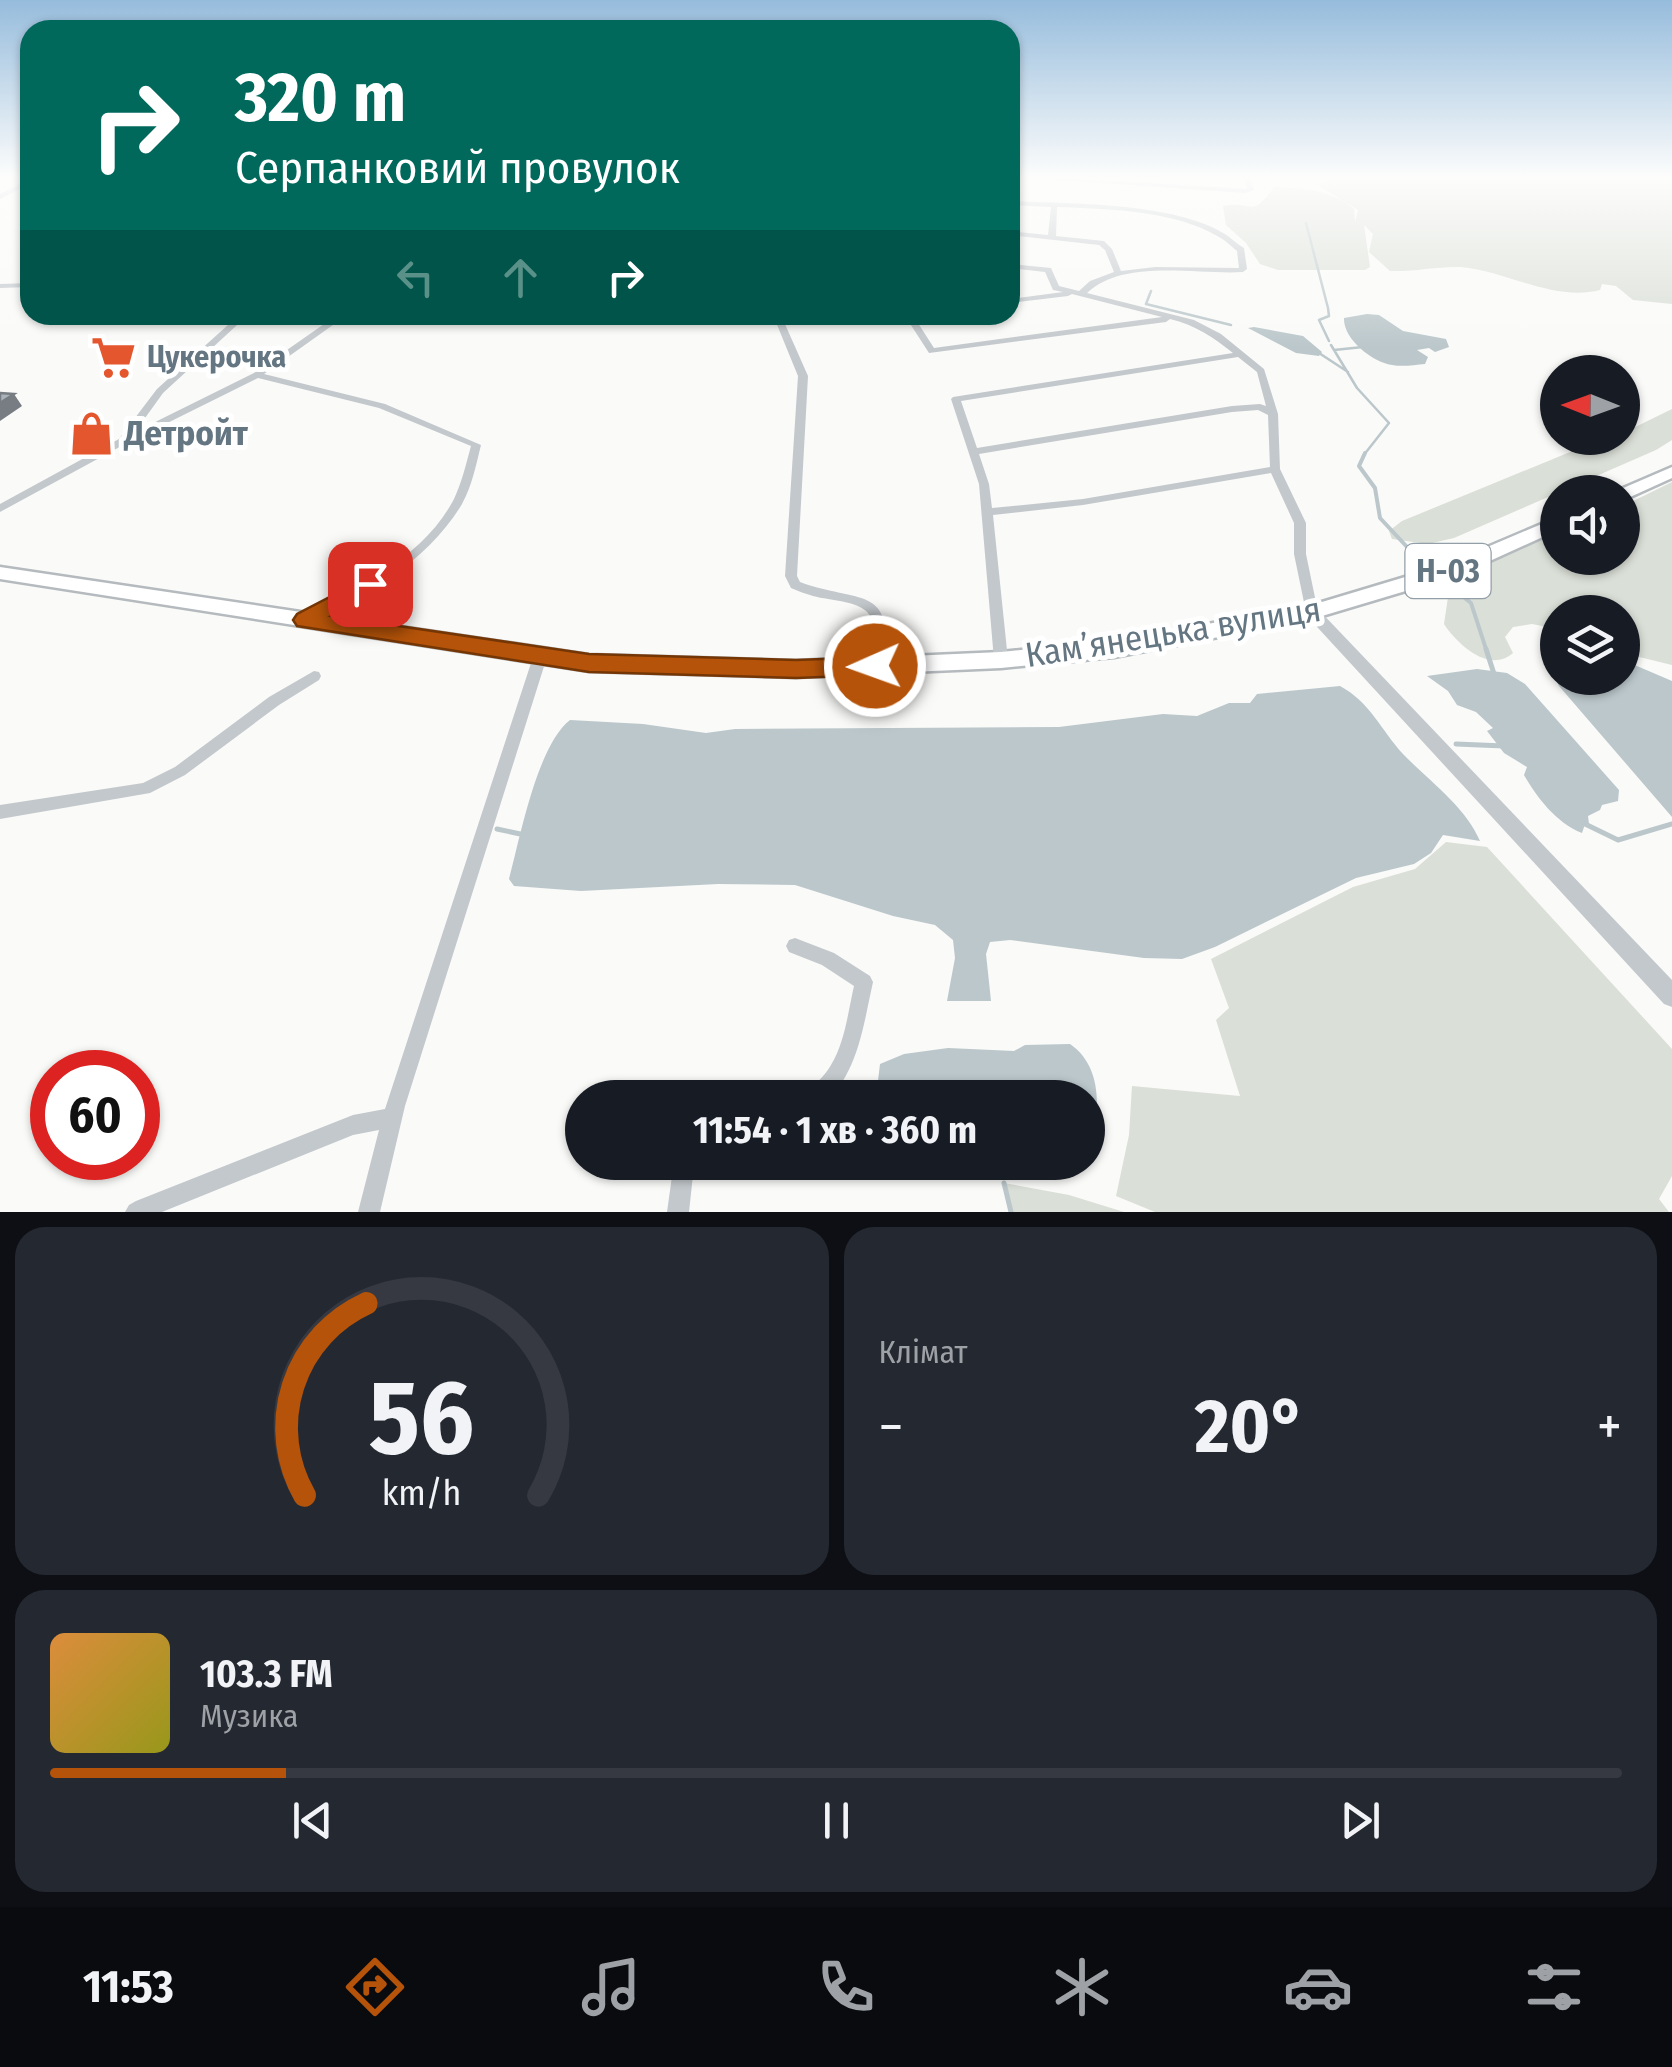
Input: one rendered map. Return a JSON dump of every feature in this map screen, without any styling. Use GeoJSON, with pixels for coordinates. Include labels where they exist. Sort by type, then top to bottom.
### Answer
{"type":"FeatureCollection","features":[{"type":"Feature","properties":{"kind":"main road"},"geometry":{"type":"LineString","coordinates":[[1640,486],[1672,472]]}},
{"type":"Feature","properties":{"kind":"main road","name":"Камʼянецька вулиця"},"geometry":{"type":"LineString","coordinates":[[0,573],[589,663],[759,668],[875,666],[1114,649],[1312,612],[1452,570],[1540,531]]}},
{"type":"Feature","properties":{"kind":"street"},"geometry":{"type":"LineString","coordinates":[[1020,235],[1106,246],[1118,273]]}},
{"type":"Feature","properties":{"kind":"street"},"geometry":{"type":"LineString","coordinates":[[1081,294],[1093,282],[1118,273],[1243,269],[1241,250],[1219,235]]}},
{"type":"Feature","properties":{"kind":"street"},"geometry":{"type":"LineString","coordinates":[[1020,267],[1048,270],[1058,293]]}},
{"type":"Feature","properties":{"kind":"street"},"geometry":{"type":"LineString","coordinates":[[1020,299],[1081,294],[1174,318],[1206,330],[1260,371],[1273,414],[1276,469],[1300,523],[1300,554],[1312,612],[1672,996]]}},
{"type":"Feature","properties":{"kind":"street"},"geometry":{"type":"LineString","coordinates":[[914,325],[932,352],[1174,318]]}},
{"type":"Feature","properties":{"kind":"street"},"geometry":{"type":"LineString","coordinates":[[123,441],[160,391],[233,325]]}},
{"type":"Feature","properties":{"kind":"street"},"geometry":{"type":"LineString","coordinates":[[0,509],[123,441],[257,375],[330,325]]}},
{"type":"Feature","properties":{"kind":"street"},"geometry":{"type":"LineString","coordinates":[[781,325],[803,376],[791,576],[794,585],[813,594],[857,598],[878,614],[883,631],[875,666]]}},
{"type":"Feature","properties":{"kind":"street"},"geometry":{"type":"LineString","coordinates":[[1000,660],[987,512],[976,452],[956,399],[1241,354]]}},
{"type":"Feature","properties":{"kind":"street"},"geometry":{"type":"LineString","coordinates":[[257,375],[382,406],[476,444],[456,505],[435,534],[351,597],[305,620]]}},
{"type":"Feature","properties":{"kind":"street"},"geometry":{"type":"LineString","coordinates":[[976,452],[1232,408],[1260,407],[1273,414]]}},
{"type":"Feature","properties":{"kind":"street"},"geometry":{"type":"LineString","coordinates":[[987,512],[1083,502],[1276,469]]}},
{"type":"Feature","properties":{"kind":"street"},"geometry":{"type":"LineString","coordinates":[[369,1212],[393,1117],[540,657]]}},
{"type":"Feature","properties":{"kind":"street"},"geometry":{"type":"LineString","coordinates":[[0,812],[145,789],[180,771],[274,700],[314,676]]}},
{"type":"Feature","properties":{"kind":"street"},"geometry":{"type":"LineString","coordinates":[[795,946],[828,959],[864,982],[849,1046],[831,1080]]}},
{"type":"Feature","properties":{"kind":"street"},"geometry":{"type":"LineString","coordinates":[[136,1212],[352,1126],[393,1117]]}},
{"type":"Feature","properties":{"kind":"street"},"geometry":{"type":"LineString","coordinates":[[678,1212],[681,1180]]}},
{"type":"Feature","properties":{"kind":"shaded area"},"geometry":{"type":"Polygon","coordinates":[[[1237,235],[1365,235],[1370,267],[1278,270],[1260,264],[1237,235]]]}},
{"type":"Feature","properties":{"kind":"shaded area"},"geometry":{"type":"Polygon","coordinates":[[[1373,235],[1672,235],[1672,304],[1633,300],[1616,286],[1602,284],[1600,290],[1565,292],[1461,267],[1390,271],[1369,252],[1373,235]]]}},
{"type":"Feature","properties":{"kind":"shaded area"},"geometry":{"type":"Polygon","coordinates":[[[1379,315],[1403,331],[1446,339],[1449,347],[1435,352],[1429,348],[1417,350],[1428,357],[1425,364],[1384,363],[1360,348],[1345,326],[1344,318],[1379,315]]]}},
{"type":"Feature","properties":{"kind":"shaded area"},"geometry":{"type":"Polygon","coordinates":[[[1248,328],[1303,336],[1322,352],[1319,356],[1296,353],[1248,328]]]}},
{"type":"Feature","properties":{"kind":"shaded area"},"geometry":{"type":"Polygon","coordinates":[[[1672,409],[1672,440],[1656,450],[1599,475],[1540,475],[1540,501],[1454,538],[1428,544],[1392,539],[1389,531],[1402,521],[1563,455],[1640,455],[1640,425],[1672,409]]]}},
{"type":"Feature","properties":{"kind":"shaded area"},"geometry":{"type":"Polygon","coordinates":[[[1672,482],[1672,665],[1640,657],[1640,595],[1540,595],[1540,626],[1513,627],[1505,637],[1513,653],[1504,659],[1474,654],[1444,624],[1450,584],[1540,539],[1540,575],[1640,575],[1640,498],[1672,482]]]}},
{"type":"Feature","properties":{"kind":"shaded area"},"geometry":{"type":"Polygon","coordinates":[[[1640,667],[1672,681],[1672,817],[1567,695],[1640,695],[1640,667]]]}},
{"type":"Feature","properties":{"kind":"shaded area"},"geometry":{"type":"Polygon","coordinates":[[[1477,669],[1507,673],[1525,684],[1619,790],[1618,801],[1602,805],[1588,816],[1589,824],[1585,824],[1582,833],[1555,816],[1541,800],[1524,775],[1527,767],[1504,753],[1487,731],[1493,728],[1476,712],[1457,705],[1448,691],[1427,676],[1477,669]]]}},
{"type":"Feature","properties":{"kind":"shaded area"},"geometry":{"type":"Polygon","coordinates":[[[1340,686],[1359,700],[1403,754],[1456,805],[1480,841],[1443,835],[1431,853],[1414,864],[1356,878],[1215,947],[1182,959],[1144,958],[1010,940],[990,942],[986,954],[991,1001],[947,1001],[955,958],[953,940],[935,925],[795,885],[718,884],[581,891],[514,886],[509,879],[539,771],[558,733],[570,720],[706,733],[735,729],[1059,727],[1163,714],[1197,716],[1229,703],[1250,703],[1257,694],[1340,686]]]}},
{"type":"Feature","properties":{"kind":"shaded area"},"geometry":{"type":"Polygon","coordinates":[[[1446,842],[1487,847],[1672,1049],[1672,1176],[1659,1199],[1669,1212],[1155,1212],[1116,1196],[1129,1135],[1132,1086],[1240,1096],[1216,1020],[1229,1008],[1211,959],[1353,887],[1415,869],[1446,842]]]}},
{"type":"Feature","properties":{"kind":"shaded area"},"geometry":{"type":"Polygon","coordinates":[[[1070,1044],[1089,1066],[1094,1080],[878,1080],[880,1064],[904,1054],[948,1048],[1014,1051],[1025,1045],[1070,1044]]]}},
{"type":"Feature","properties":{"kind":"shaded area"},"geometry":{"type":"Polygon","coordinates":[[[1004,1183],[1069,1195],[1124,1212],[1011,1212],[1004,1183]]]}},
{"type":"Feature","properties":{"kind":"building"},"geometry":{"type":"Polygon","coordinates":[[[0,393],[14,394],[0,403],[0,393]]]}},
{"type":"Feature","properties":{"kind":"waterway"},"geometry":{"type":"LineString","coordinates":[[1309,235],[1329,316],[1319,320],[1329,341]]}},
{"type":"Feature","properties":{"kind":"waterway"},"geometry":{"type":"LineString","coordinates":[[1151,291],[1146,304],[1231,325]]}},
{"type":"Feature","properties":{"kind":"waterway"},"geometry":{"type":"LineString","coordinates":[[1331,345],[1334,350]]}},
{"type":"Feature","properties":{"kind":"waterway"},"geometry":{"type":"LineString","coordinates":[[1334,350],[1363,347]]}},
{"type":"Feature","properties":{"kind":"waterway"},"geometry":{"type":"LineString","coordinates":[[1334,350],[1347,371]]}},
{"type":"Feature","properties":{"kind":"waterway"},"geometry":{"type":"LineString","coordinates":[[1319,353],[1347,371]]}},
{"type":"Feature","properties":{"kind":"waterway"},"geometry":{"type":"LineString","coordinates":[[1347,371],[1389,423],[1364,454]]}},
{"type":"Feature","properties":{"kind":"waterway"},"geometry":{"type":"LineString","coordinates":[[1364,454],[1359,466],[1375,488],[1380,518],[1423,564]]}},
{"type":"Feature","properties":{"kind":"waterway"},"geometry":{"type":"LineString","coordinates":[[1449,585],[1471,603],[1487,652]]}},
{"type":"Feature","properties":{"kind":"waterway"},"geometry":{"type":"LineString","coordinates":[[1486,649],[1495,677]]}},
{"type":"Feature","properties":{"kind":"waterway"},"geometry":{"type":"LineString","coordinates":[[1456,744],[1504,746]]}},
{"type":"Feature","properties":{"kind":"waterway"},"geometry":{"type":"LineString","coordinates":[[1583,823],[1618,840],[1672,824]]}},
{"type":"Feature","properties":{"kind":"waterway"},"geometry":{"type":"LineString","coordinates":[[497,829],[525,835]]}},
{"type":"Feature","properties":{"kind":"waterway"},"geometry":{"type":"LineString","coordinates":[[1004,1183],[1011,1212]]}},
{"type":"Feature","properties":{"kind":"place","name":"Цукерочка"},"geometry":{"type":"Point","coordinates":[114,357]}},
{"type":"Feature","properties":{"kind":"place","name":"Детройт"},"geometry":{"type":"Point","coordinates":[91,433]}},
{"type":"Feature","properties":{"kind":"route"},"geometry":{"type":"LineString","coordinates":[[370,584],[305,620],[589,663],[796,669],[875,666]]}}]}
